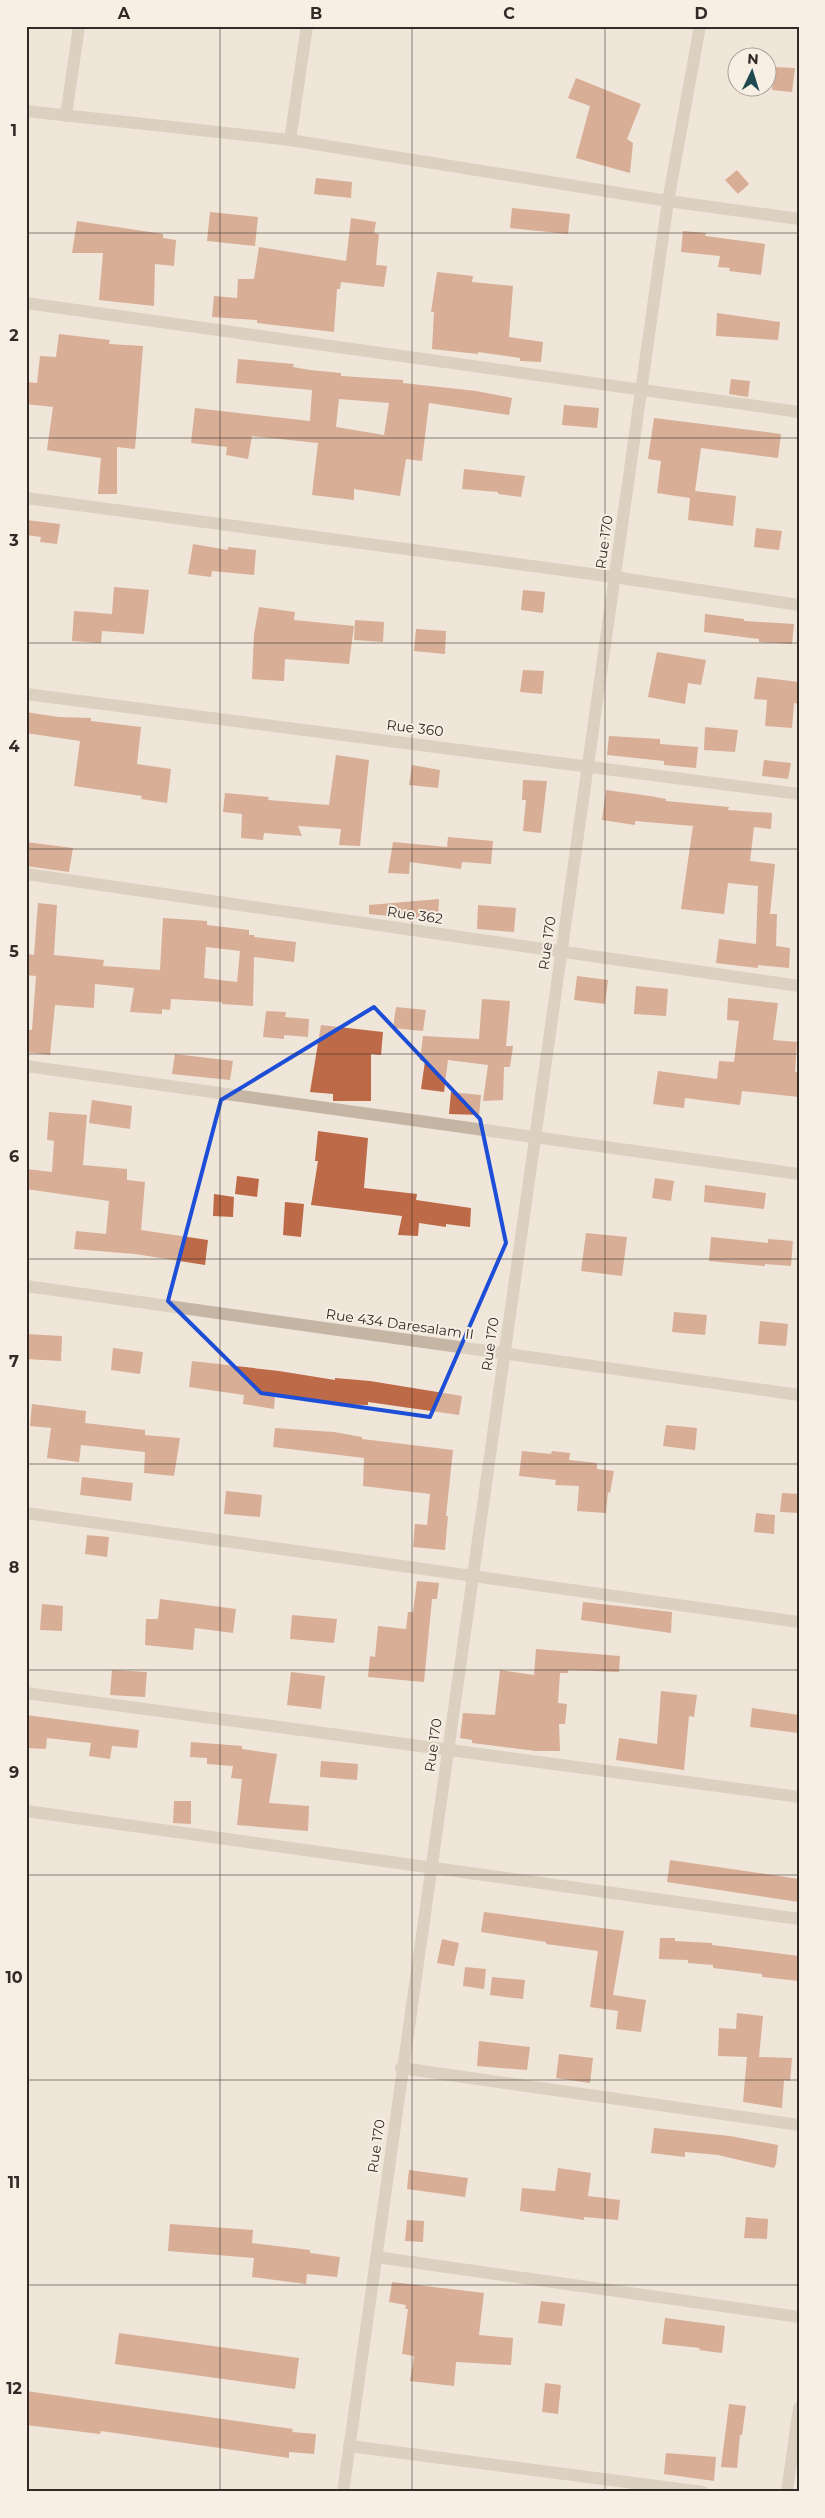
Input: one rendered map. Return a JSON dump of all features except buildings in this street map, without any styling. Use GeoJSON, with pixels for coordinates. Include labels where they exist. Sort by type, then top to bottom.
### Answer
{"type":"FeatureCollection","features":[{"type":"Feature","properties":{"kind":"street"},"geometry":{"type":"LineString","coordinates":[[66,116],[79,26]]}},
{"type":"Feature","properties":{"kind":"street"},"geometry":{"type":"LineString","coordinates":[[290,140],[307,26]]}},
{"type":"Feature","properties":{"kind":"street","name":"Rue 170"},"geometry":{"type":"LineString","coordinates":[[342,2492],[668,201],[700,26]]}},
{"type":"Feature","properties":{"kind":"street"},"geometry":{"type":"LineString","coordinates":[[26,111],[290,140],[668,201],[799,219]]}},
{"type":"Feature","properties":{"kind":"street"},"geometry":{"type":"LineString","coordinates":[[26,303],[799,412]]}},
{"type":"Feature","properties":{"kind":"street"},"geometry":{"type":"LineString","coordinates":[[26,498],[799,605]]}},
{"type":"Feature","properties":{"kind":"street","name":"Rue 360"},"geometry":{"type":"LineString","coordinates":[[26,694],[799,794]]}},
{"type":"Feature","properties":{"kind":"street","name":"Rue 362"},"geometry":{"type":"LineString","coordinates":[[26,874],[799,986]]}},
{"type":"Feature","properties":{"kind":"street"},"geometry":{"type":"LineString","coordinates":[[26,1066],[799,1174]]}},
{"type":"Feature","properties":{"kind":"street","name":"Rue 434 Daresalam II"},"geometry":{"type":"LineString","coordinates":[[26,1286],[799,1395]]}},
{"type":"Feature","properties":{"kind":"street"},"geometry":{"type":"LineString","coordinates":[[26,1514],[799,1622]]}},
{"type":"Feature","properties":{"kind":"street"},"geometry":{"type":"LineString","coordinates":[[26,1693],[799,1797]]}},
{"type":"Feature","properties":{"kind":"street"},"geometry":{"type":"LineString","coordinates":[[26,1811],[799,1919]]}},
{"type":"Feature","properties":{"kind":"street"},"geometry":{"type":"LineString","coordinates":[[401,2068],[799,2125]]}},
{"type":"Feature","properties":{"kind":"street"},"geometry":{"type":"LineString","coordinates":[[376,2257],[799,2316]]}},
{"type":"Feature","properties":{"kind":"street"},"geometry":{"type":"LineString","coordinates":[[787,2492],[799,2408]]}},
{"type":"Feature","properties":{"kind":"street"},"geometry":{"type":"LineString","coordinates":[[349,2446],[703,2492]]}},
{"type":"Feature","properties":{"kind":"highlighted area"},"geometry":{"type":"Polygon","coordinates":[[[374,1007],[480,1119],[506,1243],[430,1417],[261,1393],[168,1301],[221,1100],[374,1007]]]}}]}
